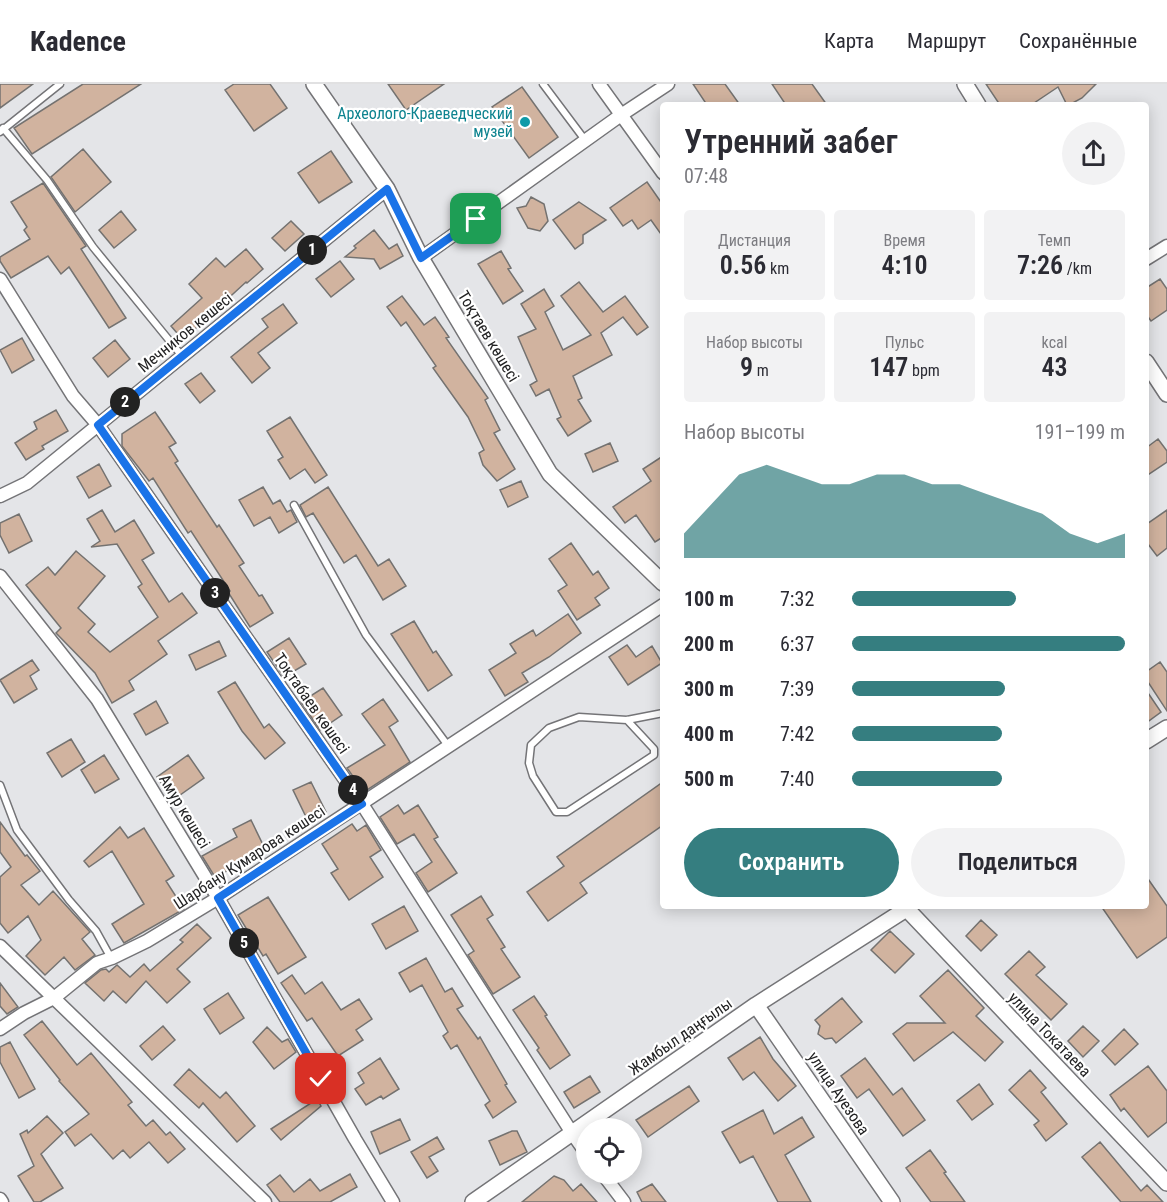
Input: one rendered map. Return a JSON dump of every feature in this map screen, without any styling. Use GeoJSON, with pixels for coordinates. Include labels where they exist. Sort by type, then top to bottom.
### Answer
{"type":"FeatureCollection","features":[{"type":"Feature","properties":{"kind":"street","name":"Тоқтаев көшесі"},"geometry":{"type":"LineString","coordinates":[[314,84],[387,189],[421,258],[550,474],[660,580]]}},
{"type":"Feature","properties":{"kind":"street"},"geometry":{"type":"LineString","coordinates":[[598,84],[660,169]]}},
{"type":"Feature","properties":{"kind":"street"},"geometry":{"type":"LineString","coordinates":[[421,258],[668,84]]}},
{"type":"Feature","properties":{"kind":"street"},"geometry":{"type":"LineString","coordinates":[[965,84],[976,102]]}},
{"type":"Feature","properties":{"kind":"street","name":"Мечников көшесі"},"geometry":{"type":"LineString","coordinates":[[0,496],[27,483],[387,189]]}},
{"type":"Feature","properties":{"kind":"street"},"geometry":{"type":"LineString","coordinates":[[1149,257],[1167,246]]}},
{"type":"Feature","properties":{"kind":"street","name":"Тоқтабаев көшесі"},"geometry":{"type":"LineString","coordinates":[[0,279],[73,396],[98,425],[362,804],[576,1139]]}},
{"type":"Feature","properties":{"kind":"street"},"geometry":{"type":"LineString","coordinates":[[1149,367],[1167,394]]}},
{"type":"Feature","properties":{"kind":"street","name":"Амур көшесі"},"geometry":{"type":"LineString","coordinates":[[0,576],[97,699],[218,898],[393,1202]]}},
{"type":"Feature","properties":{"kind":"street","name":"Шарбану Кумарова көшесі"},"geometry":{"type":"LineString","coordinates":[[0,1029],[24,1013],[54,998],[97,963],[147,941],[218,898],[660,607]]}},
{"type":"Feature","properties":{"kind":"street"},"geometry":{"type":"LineString","coordinates":[[1149,739],[1167,728]]}},
{"type":"Feature","properties":{"kind":"street","name":"Жамбыл даңғылы"},"geometry":{"type":"LineString","coordinates":[[473,1202],[756,1005],[904,909]]}},
{"type":"Feature","properties":{"kind":"street","name":"улица Токатаева"},"geometry":{"type":"LineString","coordinates":[[909,909],[1167,1183]]}},
{"type":"Feature","properties":{"kind":"street"},"geometry":{"type":"LineString","coordinates":[[0,946],[265,1202]]}},
{"type":"Feature","properties":{"kind":"street","name":"улица Ауезова"},"geometry":{"type":"LineString","coordinates":[[756,1005],[891,1202]]}},
{"type":"Feature","properties":{"kind":"street"},"geometry":{"type":"LineString","coordinates":[[610,1184],[624,1202]]}},
{"type":"Feature","properties":{"kind":"lane"},"geometry":{"type":"LineString","coordinates":[[60,84],[1,130],[47,180],[93,246],[182,356]]}},
{"type":"Feature","properties":{"kind":"lane"},"geometry":{"type":"LineString","coordinates":[[543,84],[586,140]]}},
{"type":"Feature","properties":{"kind":"lane"},"geometry":{"type":"LineString","coordinates":[[294,505],[366,635],[449,747]]}},
{"type":"Feature","properties":{"kind":"lane"},"geometry":{"type":"LineString","coordinates":[[627,720],[654,749],[654,755],[567,812],[556,812],[533,776],[529,763],[531,745],[549,728],[579,717],[627,720],[660,714]]}},
{"type":"Feature","properties":{"kind":"lane"},"geometry":{"type":"LineString","coordinates":[[0,784],[17,830],[69,900],[96,931],[112,958]]}},
{"type":"Feature","properties":{"kind":"building"},"geometry":{"type":"Polygon","coordinates":[[[0,84],[33,84],[0,108],[0,84]]]}},
{"type":"Feature","properties":{"kind":"building"},"geometry":{"type":"Polygon","coordinates":[[[83,84],[141,84],[32,154],[14,128],[83,84]]]}},
{"type":"Feature","properties":{"kind":"building"},"geometry":{"type":"Polygon","coordinates":[[[234,84],[270,84],[287,108],[254,131],[225,90],[234,84]]]}},
{"type":"Feature","properties":{"kind":"building"},"geometry":{"type":"Polygon","coordinates":[[[388,84],[444,84],[406,110],[388,84]]]}},
{"type":"Feature","properties":{"kind":"building"},"geometry":{"type":"Polygon","coordinates":[[[693,84],[725,84],[738,102],[705,102],[693,84]]]}},
{"type":"Feature","properties":{"kind":"building"},"geometry":{"type":"Polygon","coordinates":[[[772,84],[812,84],[825,102],[784,102],[772,84]]]}},
{"type":"Feature","properties":{"kind":"building"},"geometry":{"type":"Polygon","coordinates":[[[986,84],[1096,84],[1075,102],[1066,102],[1058,87],[1036,102],[998,102],[986,84]]]}},
{"type":"Feature","properties":{"kind":"building","name":"Археолого-Краеведческий музей"},"geometry":{"type":"Polygon","coordinates":[[[522,87],[558,137],[529,158],[492,107],[522,87]]]}},
{"type":"Feature","properties":{"kind":"building"},"geometry":{"type":"Polygon","coordinates":[[[83,149],[111,182],[75,212],[51,177],[83,149]]]}},
{"type":"Feature","properties":{"kind":"building"},"geometry":{"type":"Polygon","coordinates":[[[331,151],[352,182],[319,203],[298,173],[331,151]]]}},
{"type":"Feature","properties":{"kind":"building"},"geometry":{"type":"Polygon","coordinates":[[[647,182],[660,201],[660,233],[651,220],[638,229],[632,220],[623,226],[610,208],[647,182]]]}},
{"type":"Feature","properties":{"kind":"building"},"geometry":{"type":"Polygon","coordinates":[[[43,183],[86,246],[81,249],[126,318],[109,328],[69,267],[61,274],[48,256],[11,278],[0,261],[0,257],[30,239],[24,230],[27,227],[11,202],[43,183]]]}},
{"type":"Feature","properties":{"kind":"building"},"geometry":{"type":"Polygon","coordinates":[[[531,197],[544,204],[548,221],[540,231],[528,228],[517,208],[526,206],[531,197]]]}},
{"type":"Feature","properties":{"kind":"building"},"geometry":{"type":"Polygon","coordinates":[[[579,202],[606,220],[583,235],[583,243],[575,249],[553,220],[579,202]]]}},
{"type":"Feature","properties":{"kind":"building"},"geometry":{"type":"Polygon","coordinates":[[[121,211],[136,230],[114,248],[99,230],[121,211]]]}},
{"type":"Feature","properties":{"kind":"building"},"geometry":{"type":"Polygon","coordinates":[[[291,221],[304,234],[285,251],[272,238],[291,221]]]}},
{"type":"Feature","properties":{"kind":"building"},"geometry":{"type":"Polygon","coordinates":[[[374,230],[389,249],[397,244],[403,256],[380,269],[374,259],[345,257],[356,248],[354,246],[374,230]]]}},
{"type":"Feature","properties":{"kind":"building"},"geometry":{"type":"Polygon","coordinates":[[[246,249],[263,269],[183,340],[171,326],[202,298],[189,284],[216,258],[225,267],[246,249]]]}},
{"type":"Feature","properties":{"kind":"building"},"geometry":{"type":"Polygon","coordinates":[[[501,251],[511,268],[508,269],[523,291],[503,304],[478,264],[501,251]]]}},
{"type":"Feature","properties":{"kind":"building"},"geometry":{"type":"Polygon","coordinates":[[[340,261],[354,279],[331,297],[316,279],[340,261]]]}},
{"type":"Feature","properties":{"kind":"building"},"geometry":{"type":"Polygon","coordinates":[[[1160,279],[1167,289],[1167,310],[1151,321],[1149,318],[1149,286],[1160,279]]]}},
{"type":"Feature","properties":{"kind":"building"},"geometry":{"type":"Polygon","coordinates":[[[579,282],[603,312],[625,296],[648,327],[637,335],[623,317],[601,333],[612,355],[573,376],[582,398],[578,400],[591,421],[568,436],[557,419],[561,417],[549,389],[536,396],[530,385],[537,381],[518,337],[536,329],[521,304],[544,289],[554,306],[545,312],[563,350],[591,335],[561,296],[579,282]]]}},
{"type":"Feature","properties":{"kind":"building"},"geometry":{"type":"Polygon","coordinates":[[[402,296],[424,325],[435,317],[449,337],[446,338],[488,398],[485,400],[500,430],[494,433],[515,469],[497,481],[483,465],[479,453],[484,450],[468,417],[433,368],[436,366],[406,322],[401,326],[387,307],[402,296]]]}},
{"type":"Feature","properties":{"kind":"building"},"geometry":{"type":"Polygon","coordinates":[[[283,304],[297,323],[258,353],[270,368],[252,383],[231,357],[268,327],[262,319],[283,304]]]}},
{"type":"Feature","properties":{"kind":"building"},"geometry":{"type":"Polygon","coordinates":[[[22,338],[34,360],[12,373],[0,350],[22,338]]]}},
{"type":"Feature","properties":{"kind":"building"},"geometry":{"type":"Polygon","coordinates":[[[115,340],[130,359],[108,377],[93,358],[115,340]]]}},
{"type":"Feature","properties":{"kind":"building"},"geometry":{"type":"Polygon","coordinates":[[[201,373],[215,391],[200,403],[185,384],[201,373]]]}},
{"type":"Feature","properties":{"kind":"building"},"geometry":{"type":"Polygon","coordinates":[[[56,410],[68,431],[42,446],[44,449],[26,460],[15,443],[37,429],[34,422],[56,410]]]}},
{"type":"Feature","properties":{"kind":"building"},"geometry":{"type":"Polygon","coordinates":[[[155,412],[176,443],[169,447],[178,461],[175,463],[244,563],[239,566],[273,613],[250,627],[228,592],[230,591],[191,531],[188,533],[153,478],[149,481],[122,446],[122,434],[155,412]]]}},
{"type":"Feature","properties":{"kind":"building"},"geometry":{"type":"Polygon","coordinates":[[[290,417],[327,475],[315,483],[305,469],[290,479],[278,460],[283,457],[267,431],[290,417]]]}},
{"type":"Feature","properties":{"kind":"building"},"geometry":{"type":"Polygon","coordinates":[[[1158,439],[1167,451],[1167,462],[1149,474],[1149,446],[1158,439]]]}},
{"type":"Feature","properties":{"kind":"building"},"geometry":{"type":"Polygon","coordinates":[[[610,443],[618,461],[593,472],[585,454],[610,443]]]}},
{"type":"Feature","properties":{"kind":"building"},"geometry":{"type":"Polygon","coordinates":[[[660,458],[660,539],[655,542],[636,515],[625,523],[613,507],[651,481],[643,469],[660,458]]]}},
{"type":"Feature","properties":{"kind":"building"},"geometry":{"type":"Polygon","coordinates":[[[99,464],[111,486],[89,498],[77,477],[99,464]]]}},
{"type":"Feature","properties":{"kind":"building"},"geometry":{"type":"Polygon","coordinates":[[[521,481],[528,497],[508,507],[500,490],[521,481]]]}},
{"type":"Feature","properties":{"kind":"building"},"geometry":{"type":"Polygon","coordinates":[[[263,487],[273,504],[280,500],[287,512],[291,510],[297,522],[279,533],[270,517],[254,526],[239,500],[263,487]]]}},
{"type":"Feature","properties":{"kind":"building"},"geometry":{"type":"Polygon","coordinates":[[[328,487],[378,566],[389,559],[406,586],[383,600],[356,555],[344,563],[313,513],[306,517],[300,505],[328,487]]]}},
{"type":"Feature","properties":{"kind":"building"},"geometry":{"type":"Polygon","coordinates":[[[102,510],[115,532],[134,520],[154,553],[142,560],[169,602],[182,593],[197,613],[158,641],[167,654],[129,681],[134,690],[112,703],[95,673],[56,633],[61,628],[26,585],[48,567],[55,575],[76,551],[105,576],[78,608],[95,624],[88,632],[110,652],[158,617],[138,587],[142,584],[117,544],[91,547],[100,541],[87,519],[102,510]]]}},
{"type":"Feature","properties":{"kind":"building"},"geometry":{"type":"Polygon","coordinates":[[[1167,510],[1167,548],[1157,556],[1149,545],[1149,523],[1167,510]]]}},
{"type":"Feature","properties":{"kind":"building"},"geometry":{"type":"Polygon","coordinates":[[[19,514],[32,541],[9,553],[0,535],[0,523],[19,514]]]}},
{"type":"Feature","properties":{"kind":"building"},"geometry":{"type":"Polygon","coordinates":[[[571,543],[593,575],[598,571],[609,588],[595,598],[600,605],[577,620],[558,591],[567,585],[549,559],[571,543]]]}},
{"type":"Feature","properties":{"kind":"building"},"geometry":{"type":"Polygon","coordinates":[[[568,614],[581,633],[549,657],[522,673],[528,682],[505,696],[489,670],[516,653],[510,644],[533,630],[536,636],[568,614]]]}},
{"type":"Feature","properties":{"kind":"building"},"geometry":{"type":"Polygon","coordinates":[[[414,621],[433,653],[436,651],[452,675],[428,691],[391,634],[414,621]]]}},
{"type":"Feature","properties":{"kind":"building"},"geometry":{"type":"Polygon","coordinates":[[[289,638],[306,664],[284,677],[267,652],[289,638]]]}},
{"type":"Feature","properties":{"kind":"building"},"geometry":{"type":"Polygon","coordinates":[[[219,641],[226,656],[196,670],[189,655],[219,641]]]}},
{"type":"Feature","properties":{"kind":"building"},"geometry":{"type":"Polygon","coordinates":[[[627,645],[636,657],[652,646],[660,660],[660,664],[628,685],[609,657],[627,645]]]}},
{"type":"Feature","properties":{"kind":"building"},"geometry":{"type":"Polygon","coordinates":[[[32,660],[39,670],[30,676],[37,689],[14,703],[0,680],[32,660]]]}},
{"type":"Feature","properties":{"kind":"building"},"geometry":{"type":"Polygon","coordinates":[[[1160,662],[1167,672],[1167,711],[1149,684],[1149,670],[1160,662]]]}},
{"type":"Feature","properties":{"kind":"building"},"geometry":{"type":"Polygon","coordinates":[[[235,682],[264,728],[269,724],[285,743],[265,759],[242,731],[218,692],[235,682]]]}},
{"type":"Feature","properties":{"kind":"building"},"geometry":{"type":"Polygon","coordinates":[[[323,688],[342,715],[320,730],[301,702],[323,688]]]}},
{"type":"Feature","properties":{"kind":"building"},"geometry":{"type":"Polygon","coordinates":[[[1149,694],[1161,712],[1149,721],[1149,694]]]}},
{"type":"Feature","properties":{"kind":"building"},"geometry":{"type":"Polygon","coordinates":[[[383,699],[398,721],[389,727],[410,762],[364,792],[347,768],[385,745],[362,714],[383,699]]]}},
{"type":"Feature","properties":{"kind":"building"},"geometry":{"type":"Polygon","coordinates":[[[156,701],[168,723],[146,735],[134,714],[156,701]]]}},
{"type":"Feature","properties":{"kind":"building"},"geometry":{"type":"Polygon","coordinates":[[[71,739],[85,762],[62,777],[47,753],[71,739]]]}},
{"type":"Feature","properties":{"kind":"building"},"geometry":{"type":"Polygon","coordinates":[[[104,755],[119,779],[95,793],[81,770],[104,755]]]}},
{"type":"Feature","properties":{"kind":"building"},"geometry":{"type":"Polygon","coordinates":[[[188,755],[204,778],[173,800],[157,777],[188,755]]]}},
{"type":"Feature","properties":{"kind":"building"},"geometry":{"type":"Polygon","coordinates":[[[311,782],[326,812],[308,821],[293,790],[311,782]]]}},
{"type":"Feature","properties":{"kind":"building"},"geometry":{"type":"Polygon","coordinates":[[[660,784],[660,827],[580,883],[587,893],[548,921],[527,892],[564,866],[557,857],[660,784]]]}},
{"type":"Feature","properties":{"kind":"building"},"geometry":{"type":"Polygon","coordinates":[[[398,805],[404,814],[418,805],[438,837],[434,839],[457,873],[428,892],[416,873],[432,862],[414,834],[397,844],[380,817],[398,805]]]}},
{"type":"Feature","properties":{"kind":"building"},"geometry":{"type":"Polygon","coordinates":[[[251,820],[266,851],[215,877],[202,856],[237,837],[233,829],[251,820]]]}},
{"type":"Feature","properties":{"kind":"building"},"geometry":{"type":"Polygon","coordinates":[[[0,822],[25,856],[27,855],[40,871],[21,885],[39,905],[53,891],[90,932],[82,939],[95,955],[75,970],[64,957],[45,975],[26,956],[41,940],[28,916],[8,933],[0,923],[0,877],[11,867],[0,852],[0,822]]]}},
{"type":"Feature","properties":{"kind":"building"},"geometry":{"type":"Polygon","coordinates":[[[352,824],[357,831],[366,825],[381,850],[370,857],[383,877],[349,900],[331,873],[338,869],[322,844],[352,824]]]}},
{"type":"Feature","properties":{"kind":"building"},"geometry":{"type":"Polygon","coordinates":[[[120,827],[128,838],[144,828],[174,876],[166,881],[184,909],[124,943],[112,924],[144,904],[112,851],[89,867],[84,861],[120,827]]]}},
{"type":"Feature","properties":{"kind":"building"},"geometry":{"type":"Polygon","coordinates":[[[1149,880],[1167,906],[1167,937],[1137,958],[1103,909],[1149,909],[1149,880]]]}},
{"type":"Feature","properties":{"kind":"building"},"geometry":{"type":"Polygon","coordinates":[[[481,896],[493,915],[487,919],[505,947],[501,949],[520,977],[493,994],[468,955],[474,951],[451,915],[481,896]]]}},
{"type":"Feature","properties":{"kind":"building"},"geometry":{"type":"Polygon","coordinates":[[[268,897],[306,957],[278,974],[266,954],[263,956],[238,915],[268,897]]]}},
{"type":"Feature","properties":{"kind":"building"},"geometry":{"type":"Polygon","coordinates":[[[404,906],[418,931],[386,949],[372,924],[404,906]]]}},
{"type":"Feature","properties":{"kind":"building"},"geometry":{"type":"Polygon","coordinates":[[[981,920],[997,935],[981,951],[966,936],[981,920]]]}},
{"type":"Feature","properties":{"kind":"building"},"geometry":{"type":"Polygon","coordinates":[[[197,924],[211,938],[177,969],[190,982],[167,1003],[146,981],[126,1003],[113,991],[104,1001],[85,983],[101,970],[106,969],[109,972],[117,965],[130,977],[144,964],[150,971],[183,942],[180,940],[197,924]]]}},
{"type":"Feature","properties":{"kind":"building"},"geometry":{"type":"Polygon","coordinates":[[[890,931],[914,954],[895,973],[871,950],[890,931]]]}},
{"type":"Feature","properties":{"kind":"building"},"geometry":{"type":"Polygon","coordinates":[[[1029,951],[1045,967],[1036,975],[1067,1004],[1051,1020],[1005,974],[1029,951]]]}},
{"type":"Feature","properties":{"kind":"building"},"geometry":{"type":"Polygon","coordinates":[[[426,958],[445,992],[452,988],[463,1006],[457,1009],[478,1039],[480,1037],[516,1102],[493,1118],[485,1105],[490,1101],[457,1045],[451,1049],[443,1036],[448,1032],[422,985],[410,992],[399,973],[426,958]]]}},
{"type":"Feature","properties":{"kind":"building"},"geometry":{"type":"Polygon","coordinates":[[[948,970],[984,1008],[976,1016],[1003,1042],[985,1061],[953,1032],[914,1061],[893,1034],[907,1023],[945,1023],[920,996],[948,970]]]}},
{"type":"Feature","properties":{"kind":"building"},"geometry":{"type":"Polygon","coordinates":[[[292,975],[305,994],[322,982],[341,1010],[359,999],[372,1019],[356,1030],[363,1040],[338,1056],[312,1018],[307,1021],[281,983],[292,975]]]}},
{"type":"Feature","properties":{"kind":"building"},"geometry":{"type":"Polygon","coordinates":[[[0,983],[18,1007],[7,1014],[0,1006],[0,983]]]}},
{"type":"Feature","properties":{"kind":"building"},"geometry":{"type":"Polygon","coordinates":[[[228,993],[244,1018],[220,1034],[204,1009],[228,993]]]}},
{"type":"Feature","properties":{"kind":"building"},"geometry":{"type":"Polygon","coordinates":[[[534,996],[570,1055],[550,1069],[537,1050],[539,1048],[513,1010],[534,996]]]}},
{"type":"Feature","properties":{"kind":"building"},"geometry":{"type":"Polygon","coordinates":[[[842,998],[862,1022],[836,1043],[832,1038],[825,1039],[818,1034],[820,1026],[815,1020],[842,998]]]}},
{"type":"Feature","properties":{"kind":"building"},"geometry":{"type":"Polygon","coordinates":[[[42,1021],[77,1065],[91,1053],[132,1102],[128,1105],[146,1126],[153,1120],[166,1135],[170,1132],[185,1149],[168,1163],[149,1142],[130,1158],[123,1150],[113,1159],[91,1134],[75,1146],[65,1132],[89,1114],[59,1081],[24,1035],[42,1021]]]}},
{"type":"Feature","properties":{"kind":"building"},"geometry":{"type":"Polygon","coordinates":[[[163,1026],[175,1040],[152,1060],[140,1046],[163,1026]]]}},
{"type":"Feature","properties":{"kind":"building"},"geometry":{"type":"Polygon","coordinates":[[[1083,1026],[1099,1041],[1083,1057],[1068,1041],[1083,1026]]]}},
{"type":"Feature","properties":{"kind":"building"},"geometry":{"type":"Polygon","coordinates":[[[267,1027],[282,1042],[288,1039],[296,1052],[274,1069],[253,1042],[267,1027]]]}},
{"type":"Feature","properties":{"kind":"building"},"geometry":{"type":"Polygon","coordinates":[[[1124,1029],[1138,1044],[1115,1065],[1102,1051],[1124,1029]]]}},
{"type":"Feature","properties":{"kind":"building"},"geometry":{"type":"Polygon","coordinates":[[[760,1037],[773,1059],[796,1086],[778,1101],[754,1072],[743,1080],[728,1058],[760,1037]]]}},
{"type":"Feature","properties":{"kind":"building"},"geometry":{"type":"Polygon","coordinates":[[[10,1042],[35,1089],[19,1098],[0,1062],[0,1047],[10,1042]]]}},
{"type":"Feature","properties":{"kind":"building"},"geometry":{"type":"Polygon","coordinates":[[[380,1058],[399,1089],[383,1099],[381,1096],[366,1105],[355,1089],[364,1083],[358,1073],[380,1058]]]}},
{"type":"Feature","properties":{"kind":"building"},"geometry":{"type":"Polygon","coordinates":[[[865,1058],[893,1095],[902,1088],[925,1120],[903,1136],[869,1089],[857,1098],[841,1076],[865,1058]]]}},
{"type":"Feature","properties":{"kind":"building"},"geometry":{"type":"Polygon","coordinates":[[[1148,1066],[1167,1091],[1167,1122],[1148,1137],[1124,1108],[1121,1111],[1110,1095],[1148,1066]]]}},
{"type":"Feature","properties":{"kind":"building"},"geometry":{"type":"Polygon","coordinates":[[[189,1069],[220,1098],[226,1092],[255,1126],[237,1142],[203,1103],[199,1108],[174,1085],[189,1069]]]}},
{"type":"Feature","properties":{"kind":"building"},"geometry":{"type":"Polygon","coordinates":[[[1030,1070],[1046,1088],[1041,1092],[1067,1124],[1046,1141],[1034,1125],[1039,1121],[1009,1090],[1030,1070]]]}},
{"type":"Feature","properties":{"kind":"building"},"geometry":{"type":"Polygon","coordinates":[[[590,1076],[600,1092],[574,1108],[564,1092],[590,1076]]]}},
{"type":"Feature","properties":{"kind":"building"},"geometry":{"type":"Polygon","coordinates":[[[979,1084],[993,1104],[972,1120],[957,1101],[979,1084]]]}},
{"type":"Feature","properties":{"kind":"building"},"geometry":{"type":"Polygon","coordinates":[[[689,1086],[699,1101],[648,1137],[642,1128],[642,1118],[639,1118],[689,1086]]]}},
{"type":"Feature","properties":{"kind":"building"},"geometry":{"type":"Polygon","coordinates":[[[317,1099],[321,1106],[281,1140],[271,1129],[317,1099]]]}},
{"type":"Feature","properties":{"kind":"building"},"geometry":{"type":"Polygon","coordinates":[[[763,1110],[774,1134],[802,1117],[814,1137],[785,1155],[811,1202],[778,1202],[753,1156],[740,1163],[722,1132],[763,1110]]]}},
{"type":"Feature","properties":{"kind":"building"},"geometry":{"type":"Polygon","coordinates":[[[47,1116],[63,1133],[41,1154],[63,1188],[40,1202],[34,1202],[18,1176],[34,1166],[20,1134],[27,1130],[28,1133],[47,1116]]]}},
{"type":"Feature","properties":{"kind":"building"},"geometry":{"type":"Polygon","coordinates":[[[400,1119],[410,1140],[380,1154],[371,1132],[400,1119]]]}},
{"type":"Feature","properties":{"kind":"building"},"geometry":{"type":"Polygon","coordinates":[[[517,1131],[527,1152],[500,1165],[489,1141],[517,1131]]]}},
{"type":"Feature","properties":{"kind":"building"},"geometry":{"type":"Polygon","coordinates":[[[437,1137],[444,1149],[429,1157],[438,1171],[427,1178],[411,1152],[437,1137]]]}},
{"type":"Feature","properties":{"kind":"building"},"geometry":{"type":"Polygon","coordinates":[[[1100,1142],[1141,1191],[1147,1185],[1163,1202],[1121,1202],[1082,1157],[1100,1142]]]}},
{"type":"Feature","properties":{"kind":"building"},"geometry":{"type":"Polygon","coordinates":[[[930,1150],[965,1202],[931,1202],[906,1168],[930,1150]]]}},
{"type":"Feature","properties":{"kind":"building"},"geometry":{"type":"Polygon","coordinates":[[[350,1174],[357,1187],[330,1202],[280,1202],[267,1185],[280,1175],[294,1192],[310,1179],[320,1191],[350,1174]]]}},
{"type":"Feature","properties":{"kind":"building"},"geometry":{"type":"Polygon","coordinates":[[[554,1176],[564,1180],[573,1191],[581,1184],[597,1202],[522,1202],[554,1176]]]}},
{"type":"Feature","properties":{"kind":"building"},"geometry":{"type":"Polygon","coordinates":[[[652,1184],[666,1202],[642,1202],[637,1192],[652,1184]]]}},
{"type":"Feature","properties":{"kind":"place","name":"Археолого-Краеведческий музей"},"geometry":{"type":"Point","coordinates":[525,122]}},
{"type":"Feature","properties":{"kind":"route"},"geometry":{"type":"LineString","coordinates":[[321,1079],[218,898],[362,804],[98,425],[387,189],[421,258],[476,219]]}}]}
